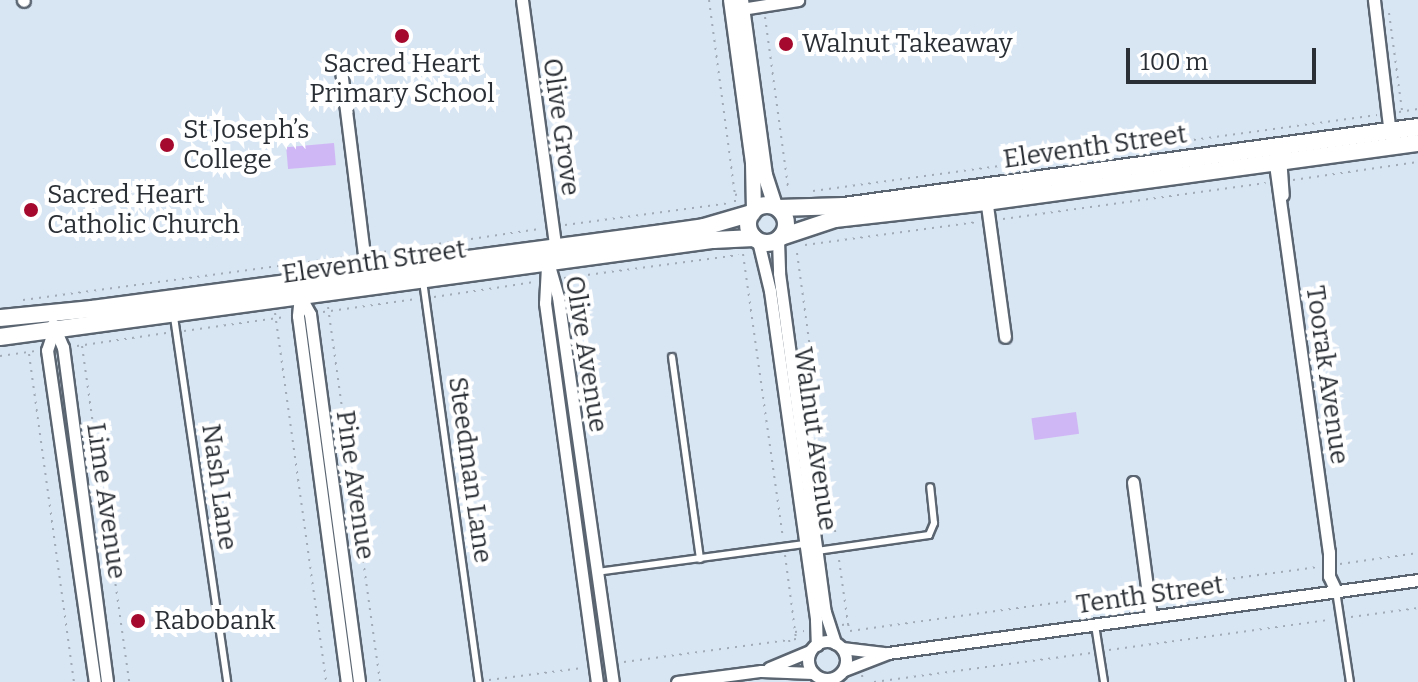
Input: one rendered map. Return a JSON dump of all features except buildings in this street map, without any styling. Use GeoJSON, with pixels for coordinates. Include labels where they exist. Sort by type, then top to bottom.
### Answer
{"type":"FeatureCollection","features":[{"type":"Feature","properties":{"kind":"main road","name":"Eleventh Street"},"geometry":{"type":"LineString","coordinates":[[1394,124],[1418,143]]}},
{"type":"Feature","properties":{"kind":"main road","name":"Eleventh Street"},"geometry":{"type":"LineString","coordinates":[[553,256],[704,227],[767,202],[818,209],[985,194],[1277,157],[1394,124],[1418,127]]}},
{"type":"Feature","properties":{"kind":"main road","name":"Eleventh Street"},"geometry":{"type":"LineString","coordinates":[[0,337],[173,305],[422,271],[553,256],[737,247],[756,239],[779,244],[819,222],[985,194]]}},
{"type":"Feature","properties":{"kind":"main road"},"geometry":{"type":"LineString","coordinates":[[756,239],[748,223],[767,202],[787,225],[779,244]]}},
{"type":"Feature","properties":{"kind":"main road","name":"Eleventh Street"},"geometry":{"type":"LineString","coordinates":[[0,318],[52,311],[273,300],[299,288],[327,292],[367,279]]}},
{"type":"Feature","properties":{"kind":"street","name":"Olive Grove"},"geometry":{"type":"LineString","coordinates":[[522,0],[552,226],[553,256]]}},
{"type":"Feature","properties":{"kind":"street"},"geometry":{"type":"LineString","coordinates":[[767,202],[737,5],[798,0]]}},
{"type":"Feature","properties":{"kind":"street"},"geometry":{"type":"LineString","coordinates":[[1374,0],[1394,124]]}},
{"type":"Feature","properties":{"kind":"street"},"geometry":{"type":"LineString","coordinates":[[341,70],[367,279]]}},
{"type":"Feature","properties":{"kind":"street","name":"Toorak Avenue"},"geometry":{"type":"LineString","coordinates":[[1277,157],[1336,591]]}},
{"type":"Feature","properties":{"kind":"street"},"geometry":{"type":"LineString","coordinates":[[985,194],[1005,337]]}},
{"type":"Feature","properties":{"kind":"street","name":"Walnut Avenue"},"geometry":{"type":"LineString","coordinates":[[756,239],[764,258],[805,544],[823,628],[839,646]]}},
{"type":"Feature","properties":{"kind":"street","name":"Walnut Avenue"},"geometry":{"type":"LineString","coordinates":[[779,244],[817,551],[823,628],[814,648]]}},
{"type":"Feature","properties":{"kind":"street","name":"Olive Avenue"},"geometry":{"type":"LineString","coordinates":[[553,256],[545,303],[597,682]]}},
{"type":"Feature","properties":{"kind":"street","name":"Olive Avenue"},"geometry":{"type":"LineString","coordinates":[[549,280],[613,682]]}},
{"type":"Feature","properties":{"kind":"street","name":"Pine Avenue"},"geometry":{"type":"LineString","coordinates":[[299,288],[359,682]]}},
{"type":"Feature","properties":{"kind":"street","name":"Lime Avenue"},"geometry":{"type":"LineString","coordinates":[[52,311],[54,329],[63,347],[107,682]]}},
{"type":"Feature","properties":{"kind":"street","name":"Pine Avenue"},"geometry":{"type":"LineString","coordinates":[[304,315],[347,682]]}},
{"type":"Feature","properties":{"kind":"street","name":"Lime Avenue"},"geometry":{"type":"LineString","coordinates":[[54,329],[47,350],[95,682]]}},
{"type":"Feature","properties":{"kind":"street"},"geometry":{"type":"LineString","coordinates":[[1133,482],[1151,617]]}},
{"type":"Feature","properties":{"kind":"street","name":"Tenth Street"},"geometry":{"type":"LineString","coordinates":[[839,646],[888,653],[1418,580]]}},
{"type":"Feature","properties":{"kind":"street"},"geometry":{"type":"LineString","coordinates":[[677,682],[761,671],[826,680],[841,675],[846,659],[839,646],[814,648],[761,671]]}},
{"type":"Feature","properties":{"kind":"street"},"geometry":{"type":"LineString","coordinates":[[814,648],[808,663],[816,677]]}},
{"type":"Feature","properties":{"kind":"street","name":"Tenth Street"},"geometry":{"type":"LineString","coordinates":[[841,675],[888,653]]}},
{"type":"Feature","properties":{"kind":"lane","name":"Steedman Lane"},"geometry":{"type":"LineString","coordinates":[[422,271],[479,682]]}},
{"type":"Feature","properties":{"kind":"lane","name":"Nash Lane"},"geometry":{"type":"LineString","coordinates":[[173,305],[227,682]]}},
{"type":"Feature","properties":{"kind":"lane"},"geometry":{"type":"LineString","coordinates":[[672,357],[700,559]]}},
{"type":"Feature","properties":{"kind":"lane"},"geometry":{"type":"LineString","coordinates":[[817,551],[929,535],[934,523],[930,487]]}},
{"type":"Feature","properties":{"kind":"lane"},"geometry":{"type":"LineString","coordinates":[[597,572],[805,544]]}},
{"type":"Feature","properties":{"kind":"lane"},"geometry":{"type":"LineString","coordinates":[[1336,591],[1350,682]]}},
{"type":"Feature","properties":{"kind":"lane"},"geometry":{"type":"LineString","coordinates":[[1095,625],[1104,682]]}},
{"type":"Feature","properties":{"kind":"path"},"geometry":{"type":"LineString","coordinates":[[15,301],[736,202],[709,0]]}},
{"type":"Feature","properties":{"kind":"path"},"geometry":{"type":"LineString","coordinates":[[1387,0],[1394,124]]}},
{"type":"Feature","properties":{"kind":"path"},"geometry":{"type":"LineString","coordinates":[[763,5],[788,188]]}},
{"type":"Feature","properties":{"kind":"path"},"geometry":{"type":"LineString","coordinates":[[812,191],[1394,124],[1418,109]]}},
{"type":"Feature","properties":{"kind":"path"},"geometry":{"type":"LineString","coordinates":[[801,246],[1418,162]]}},
{"type":"Feature","properties":{"kind":"path"},"geometry":{"type":"LineString","coordinates":[[735,195],[767,202],[788,188]]}},
{"type":"Feature","properties":{"kind":"path"},"geometry":{"type":"LineString","coordinates":[[767,202],[788,188]]}},
{"type":"Feature","properties":{"kind":"path"},"geometry":{"type":"LineString","coordinates":[[779,244],[797,253]]}},
{"type":"Feature","properties":{"kind":"path"},"geometry":{"type":"LineString","coordinates":[[63,347],[549,280],[737,247],[744,254],[796,639],[610,664]]}},
{"type":"Feature","properties":{"kind":"path"},"geometry":{"type":"LineString","coordinates":[[796,247],[850,631],[1418,553]]}},
{"type":"Feature","properties":{"kind":"path"},"geometry":{"type":"LineString","coordinates":[[744,260],[764,258]]}},
{"type":"Feature","properties":{"kind":"path"},"geometry":{"type":"LineString","coordinates":[[327,292],[380,682]]}},
{"type":"Feature","properties":{"kind":"path"},"geometry":{"type":"LineString","coordinates":[[273,300],[326,682]]}},
{"type":"Feature","properties":{"kind":"path"},"geometry":{"type":"LineString","coordinates":[[82,345],[129,682]]}},
{"type":"Feature","properties":{"kind":"path"},"geometry":{"type":"LineString","coordinates":[[0,356],[47,350]]}},
{"type":"Feature","properties":{"kind":"path"},"geometry":{"type":"LineString","coordinates":[[29,352],[74,682]]}},
{"type":"Feature","properties":{"kind":"path"},"geometry":{"type":"LineString","coordinates":[[874,682],[1418,608]]}},
{"type":"Feature","properties":{"kind":"path"},"geometry":{"type":"LineString","coordinates":[[795,632],[848,624]]}},
{"type":"Feature","properties":{"kind":"path"},"geometry":{"type":"LineString","coordinates":[[789,640],[792,659]]}},
{"type":"Feature","properties":{"kind":"path"},"geometry":{"type":"LineString","coordinates":[[479,682],[595,666]]}},
{"type":"Feature","properties":{"kind":"shaded area"},"geometry":{"type":"Polygon","coordinates":[[[334,143],[336,165],[288,169],[286,147],[334,143]]]}},
{"type":"Feature","properties":{"kind":"shaded area"},"geometry":{"type":"Polygon","coordinates":[[[1076,412],[1079,434],[1034,440],[1031,418],[1076,412]]]}},
{"type":"Feature","properties":{"kind":"place","name":"Sacred Heart Primary School"},"geometry":{"type":"Point","coordinates":[402,36]}},
{"type":"Feature","properties":{"kind":"place","name":"Walnut Takeaway"},"geometry":{"type":"Point","coordinates":[786,44]}},
{"type":"Feature","properties":{"kind":"place","name":"St Joseph’s College"},"geometry":{"type":"Point","coordinates":[167,145]}},
{"type":"Feature","properties":{"kind":"place","name":"Sacred Heart Catholic Church"},"geometry":{"type":"Point","coordinates":[31,210]}},
{"type":"Feature","properties":{"kind":"place","name":"Rabobank"},"geometry":{"type":"Point","coordinates":[138,621]}}]}
